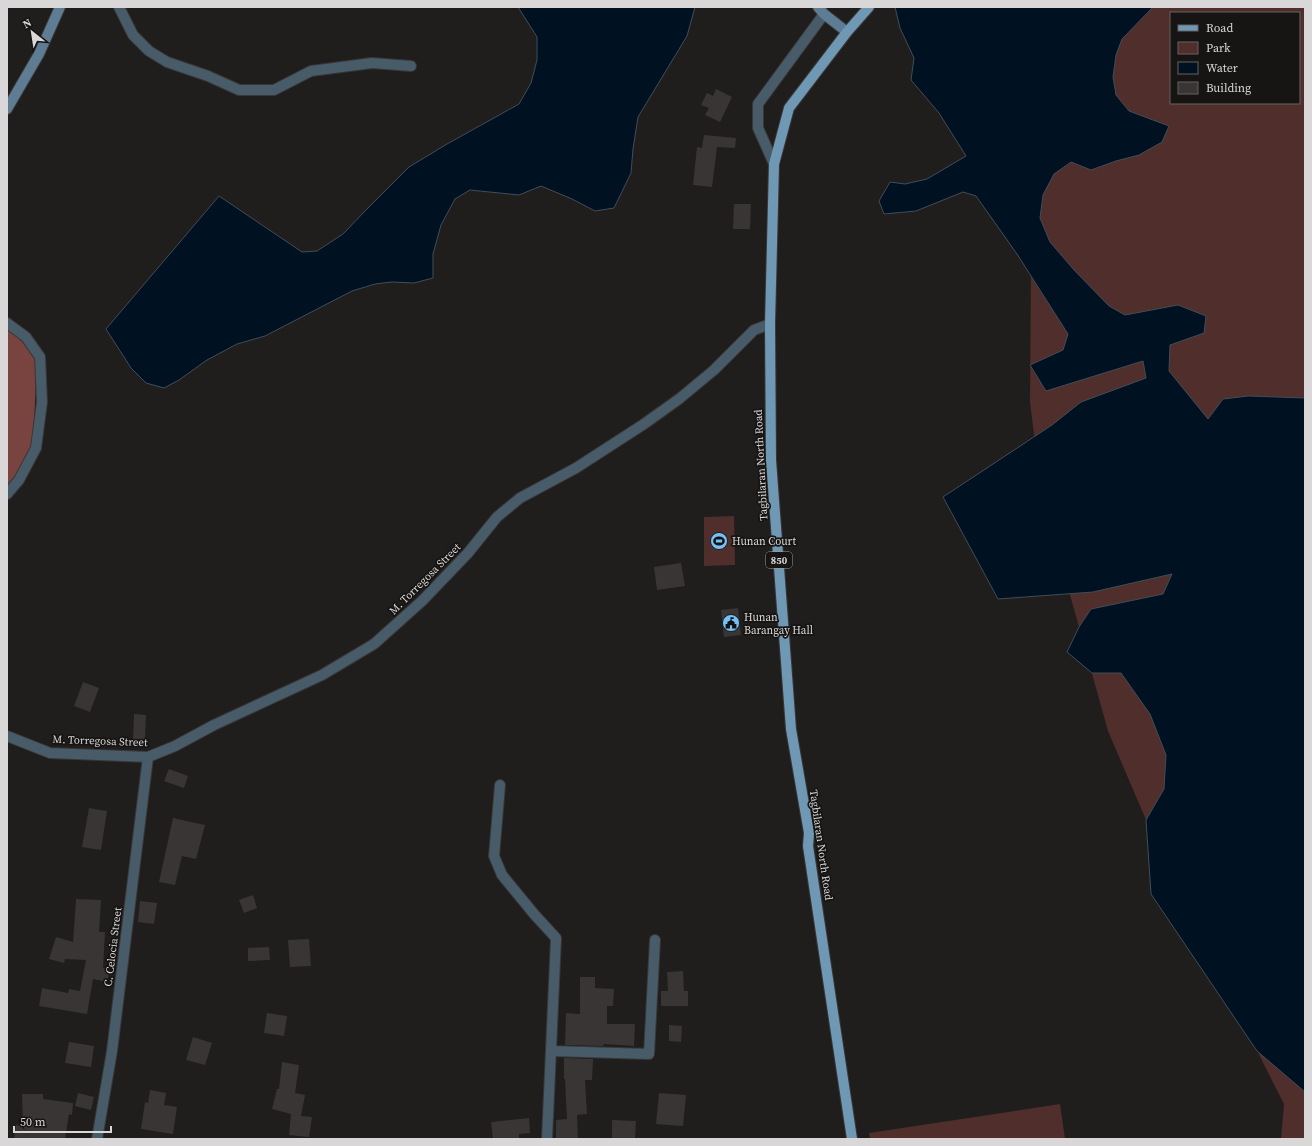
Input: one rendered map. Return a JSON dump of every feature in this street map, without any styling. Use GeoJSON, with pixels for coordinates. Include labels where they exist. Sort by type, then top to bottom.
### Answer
{"type":"FeatureCollection","features":[{"type":"Feature","properties":{"kind":"main road","name":"Tagbilaran North Road"},"geometry":{"type":"LineString","coordinates":[[852,1139],[808,846],[809,833],[791,729],[771,460],[770,324],[774,164],[789,108],[847,32],[870,7]]}},
{"type":"Feature","properties":{"kind":"street"},"geometry":{"type":"LineString","coordinates":[[7,109],[39,54],[60,7]]}},
{"type":"Feature","properties":{"kind":"street"},"geometry":{"type":"LineString","coordinates":[[119,7],[133,35],[149,51],[167,62],[208,76],[239,90],[274,90],[311,72],[372,63],[411,66]]}},
{"type":"Feature","properties":{"kind":"street"},"geometry":{"type":"LineString","coordinates":[[774,164],[758,128],[758,104],[821,10],[847,32]]}},
{"type":"Feature","properties":{"kind":"street"},"geometry":{"type":"LineString","coordinates":[[7,323],[26,337],[40,357],[42,402],[36,448],[19,480],[7,494]]}},
{"type":"Feature","properties":{"kind":"street","name":"M. Torregosa Street"},"geometry":{"type":"LineString","coordinates":[[7,736],[50,753],[148,757],[175,746],[221,722],[322,675],[374,644],[422,602],[468,553],[497,517],[520,498],[576,468],[644,424],[679,399],[714,370],[754,330],[770,324]]}},
{"type":"Feature","properties":{"kind":"street","name":"C. Celocia Street"},"geometry":{"type":"LineString","coordinates":[[97,1139],[112,1051],[148,757]]}},
{"type":"Feature","properties":{"kind":"street"},"geometry":{"type":"LineString","coordinates":[[500,785],[494,856],[502,875],[556,938],[547,1139]]}},
{"type":"Feature","properties":{"kind":"street"},"geometry":{"type":"LineString","coordinates":[[551,1051],[649,1054],[655,940]]}},
{"type":"Feature","properties":{"kind":"green space"},"geometry":{"type":"Polygon","coordinates":[[[1120,7],[1305,7],[1305,1139],[1281,1139],[1284,1104],[1179,897],[1108,731],[1041,491],[1030,402],[1031,262],[1020,183],[1120,7]]]}},
{"type":"Feature","properties":{"kind":"green space","name":"Hunan Court"},"geometry":{"type":"Polygon","coordinates":[[[734,516],[735,565],[704,566],[704,517],[734,516]]]}},
{"type":"Feature","properties":{"kind":"green space"},"geometry":{"type":"Polygon","coordinates":[[[1060,1104],[1065,1139],[870,1139],[869,1133],[1060,1104]]]}},
{"type":"Feature","properties":{"kind":"shaded area"},"geometry":{"type":"Polygon","coordinates":[[[7,329],[15,335],[32,353],[35,364],[36,387],[31,447],[24,462],[7,486],[7,329]]]}},
{"type":"Feature","properties":{"kind":"water"},"geometry":{"type":"Polygon","coordinates":[[[518,7],[695,7],[687,36],[638,117],[631,173],[614,208],[595,211],[572,199],[541,186],[519,195],[470,190],[455,199],[441,225],[433,254],[433,278],[414,283],[392,282],[375,284],[352,291],[265,336],[237,344],[207,360],[179,380],[164,388],[146,383],[131,368],[106,329],[219,196],[302,252],[317,251],[343,234],[409,167],[519,104],[531,83],[537,60],[537,37],[518,7]]]}},
{"type":"Feature","properties":{"kind":"water"},"geometry":{"type":"Polygon","coordinates":[[[895,7],[1153,7],[1122,39],[1116,55],[1113,77],[1116,95],[1129,111],[1169,126],[1162,142],[1139,155],[1091,170],[1071,162],[1054,174],[1043,195],[1040,218],[1050,242],[1074,270],[1109,306],[1125,315],[1178,305],[1206,316],[1204,333],[1170,345],[1169,371],[1208,419],[1223,399],[1248,396],[1305,398],[1305,1092],[1257,1051],[1151,894],[1146,820],[1164,789],[1166,755],[1150,714],[1121,673],[1092,673],[1067,652],[1079,627],[1091,609],[1163,594],[1172,574],[1093,592],[998,599],[943,497],[1052,425],[1081,402],[1146,378],[1143,361],[1046,391],[1030,365],[1063,350],[1068,334],[1017,254],[976,196],[963,192],[916,211],[884,214],[879,201],[890,182],[905,184],[927,179],[966,156],[939,113],[911,80],[914,58],[900,28],[895,7]]]}},
{"type":"Feature","properties":{"kind":"building"},"geometry":{"type":"Polygon","coordinates":[[[716,89],[732,97],[720,122],[705,115],[709,108],[701,105],[707,93],[713,96],[716,89]]]}},
{"type":"Feature","properties":{"kind":"building"},"geometry":{"type":"Polygon","coordinates":[[[704,135],[736,138],[735,148],[717,147],[712,187],[693,185],[697,147],[702,148],[704,135]]]}},
{"type":"Feature","properties":{"kind":"building"},"geometry":{"type":"Polygon","coordinates":[[[734,204],[751,204],[750,229],[733,229],[734,204]]]}},
{"type":"Feature","properties":{"kind":"building"},"geometry":{"type":"Polygon","coordinates":[[[681,563],[685,586],[657,590],[654,567],[681,563]]]}},
{"type":"Feature","properties":{"kind":"building","name":"Hunan Barangay Hall"},"geometry":{"type":"Polygon","coordinates":[[[738,608],[741,635],[724,637],[721,610],[738,608]]]}},
{"type":"Feature","properties":{"kind":"building"},"geometry":{"type":"Polygon","coordinates":[[[83,682],[99,688],[90,712],[74,706],[83,682]]]}},
{"type":"Feature","properties":{"kind":"building"},"geometry":{"type":"Polygon","coordinates":[[[134,714],[146,715],[145,739],[133,739],[134,714]]]}},
{"type":"Feature","properties":{"kind":"building"},"geometry":{"type":"Polygon","coordinates":[[[169,769],[188,776],[184,788],[164,781],[169,769]]]}},
{"type":"Feature","properties":{"kind":"building"},"geometry":{"type":"Polygon","coordinates":[[[89,808],[107,811],[101,850],[82,847],[89,808]]]}},
{"type":"Feature","properties":{"kind":"building"},"geometry":{"type":"Polygon","coordinates":[[[173,818],[205,825],[196,859],[182,856],[175,885],[159,882],[173,818]]]}},
{"type":"Feature","properties":{"kind":"building"},"geometry":{"type":"Polygon","coordinates":[[[253,895],[257,908],[244,913],[239,900],[253,895]]]}},
{"type":"Feature","properties":{"kind":"building"},"geometry":{"type":"Polygon","coordinates":[[[76,899],[101,900],[99,932],[105,932],[103,968],[110,970],[107,982],[93,979],[87,1014],[39,1006],[42,988],[68,993],[69,989],[80,991],[86,960],[65,959],[64,963],[49,959],[56,937],[73,942],[76,899]]]}},
{"type":"Feature","properties":{"kind":"building"},"geometry":{"type":"Polygon","coordinates":[[[140,901],[157,903],[154,924],[138,922],[140,901]]]}},
{"type":"Feature","properties":{"kind":"building"},"geometry":{"type":"Polygon","coordinates":[[[309,939],[311,966],[290,967],[288,940],[309,939]]]}},
{"type":"Feature","properties":{"kind":"building"},"geometry":{"type":"Polygon","coordinates":[[[269,947],[270,960],[248,961],[248,948],[269,947]]]}},
{"type":"Feature","properties":{"kind":"building"},"geometry":{"type":"Polygon","coordinates":[[[683,971],[684,991],[688,991],[688,1006],[661,1006],[661,991],[668,991],[667,972],[683,971]]]}},
{"type":"Feature","properties":{"kind":"building"},"geometry":{"type":"Polygon","coordinates":[[[580,977],[595,977],[595,988],[614,989],[613,1006],[607,1006],[607,1024],[635,1024],[634,1046],[604,1044],[603,1046],[565,1045],[566,1013],[580,1014],[580,977]]]}},
{"type":"Feature","properties":{"kind":"building"},"geometry":{"type":"Polygon","coordinates":[[[267,1013],[287,1016],[284,1036],[264,1033],[267,1013]]]}},
{"type":"Feature","properties":{"kind":"building"},"geometry":{"type":"Polygon","coordinates":[[[669,1025],[682,1026],[681,1042],[669,1041],[669,1025]]]}},
{"type":"Feature","properties":{"kind":"building"},"geometry":{"type":"Polygon","coordinates":[[[193,1037],[212,1043],[205,1065],[186,1060],[193,1037]]]}},
{"type":"Feature","properties":{"kind":"building"},"geometry":{"type":"Polygon","coordinates":[[[69,1042],[94,1046],[91,1067],[65,1063],[69,1042]]]}},
{"type":"Feature","properties":{"kind":"building"},"geometry":{"type":"Polygon","coordinates":[[[564,1058],[593,1059],[592,1080],[585,1080],[587,1114],[577,1115],[578,1139],[556,1139],[556,1120],[567,1119],[564,1058]]]}},
{"type":"Feature","properties":{"kind":"building"},"geometry":{"type":"Polygon","coordinates":[[[282,1062],[299,1065],[295,1093],[305,1095],[301,1116],[312,1117],[309,1137],[289,1135],[291,1114],[272,1109],[277,1089],[279,1089],[282,1062]]]}},
{"type":"Feature","properties":{"kind":"building"},"geometry":{"type":"Polygon","coordinates":[[[150,1090],[166,1093],[164,1105],[177,1107],[173,1134],[141,1129],[145,1102],[148,1103],[150,1090]]]}},
{"type":"Feature","properties":{"kind":"building"},"geometry":{"type":"Polygon","coordinates":[[[78,1093],[94,1097],[91,1110],[75,1106],[78,1093]]]}},
{"type":"Feature","properties":{"kind":"building"},"geometry":{"type":"Polygon","coordinates":[[[659,1093],[686,1095],[683,1126],[656,1124],[659,1093]]]}},
{"type":"Feature","properties":{"kind":"building"},"geometry":{"type":"Polygon","coordinates":[[[22,1094],[43,1094],[43,1099],[73,1103],[72,1115],[69,1114],[65,1139],[14,1139],[16,1125],[23,1126],[22,1094]]]}},
{"type":"Feature","properties":{"kind":"building"},"geometry":{"type":"Polygon","coordinates":[[[529,1118],[530,1133],[519,1134],[519,1139],[493,1139],[491,1122],[529,1118]]]}},
{"type":"Feature","properties":{"kind":"building"},"geometry":{"type":"Polygon","coordinates":[[[612,1120],[636,1121],[635,1139],[612,1139],[612,1120]]]}},
{"type":"Feature","properties":{"kind":"place","name":"Hunan Court"},"geometry":{"type":"Point","coordinates":[719,541]}},
{"type":"Feature","properties":{"kind":"place","name":"Hunan Barangay Hall"},"geometry":{"type":"Point","coordinates":[731,623]}}]}
